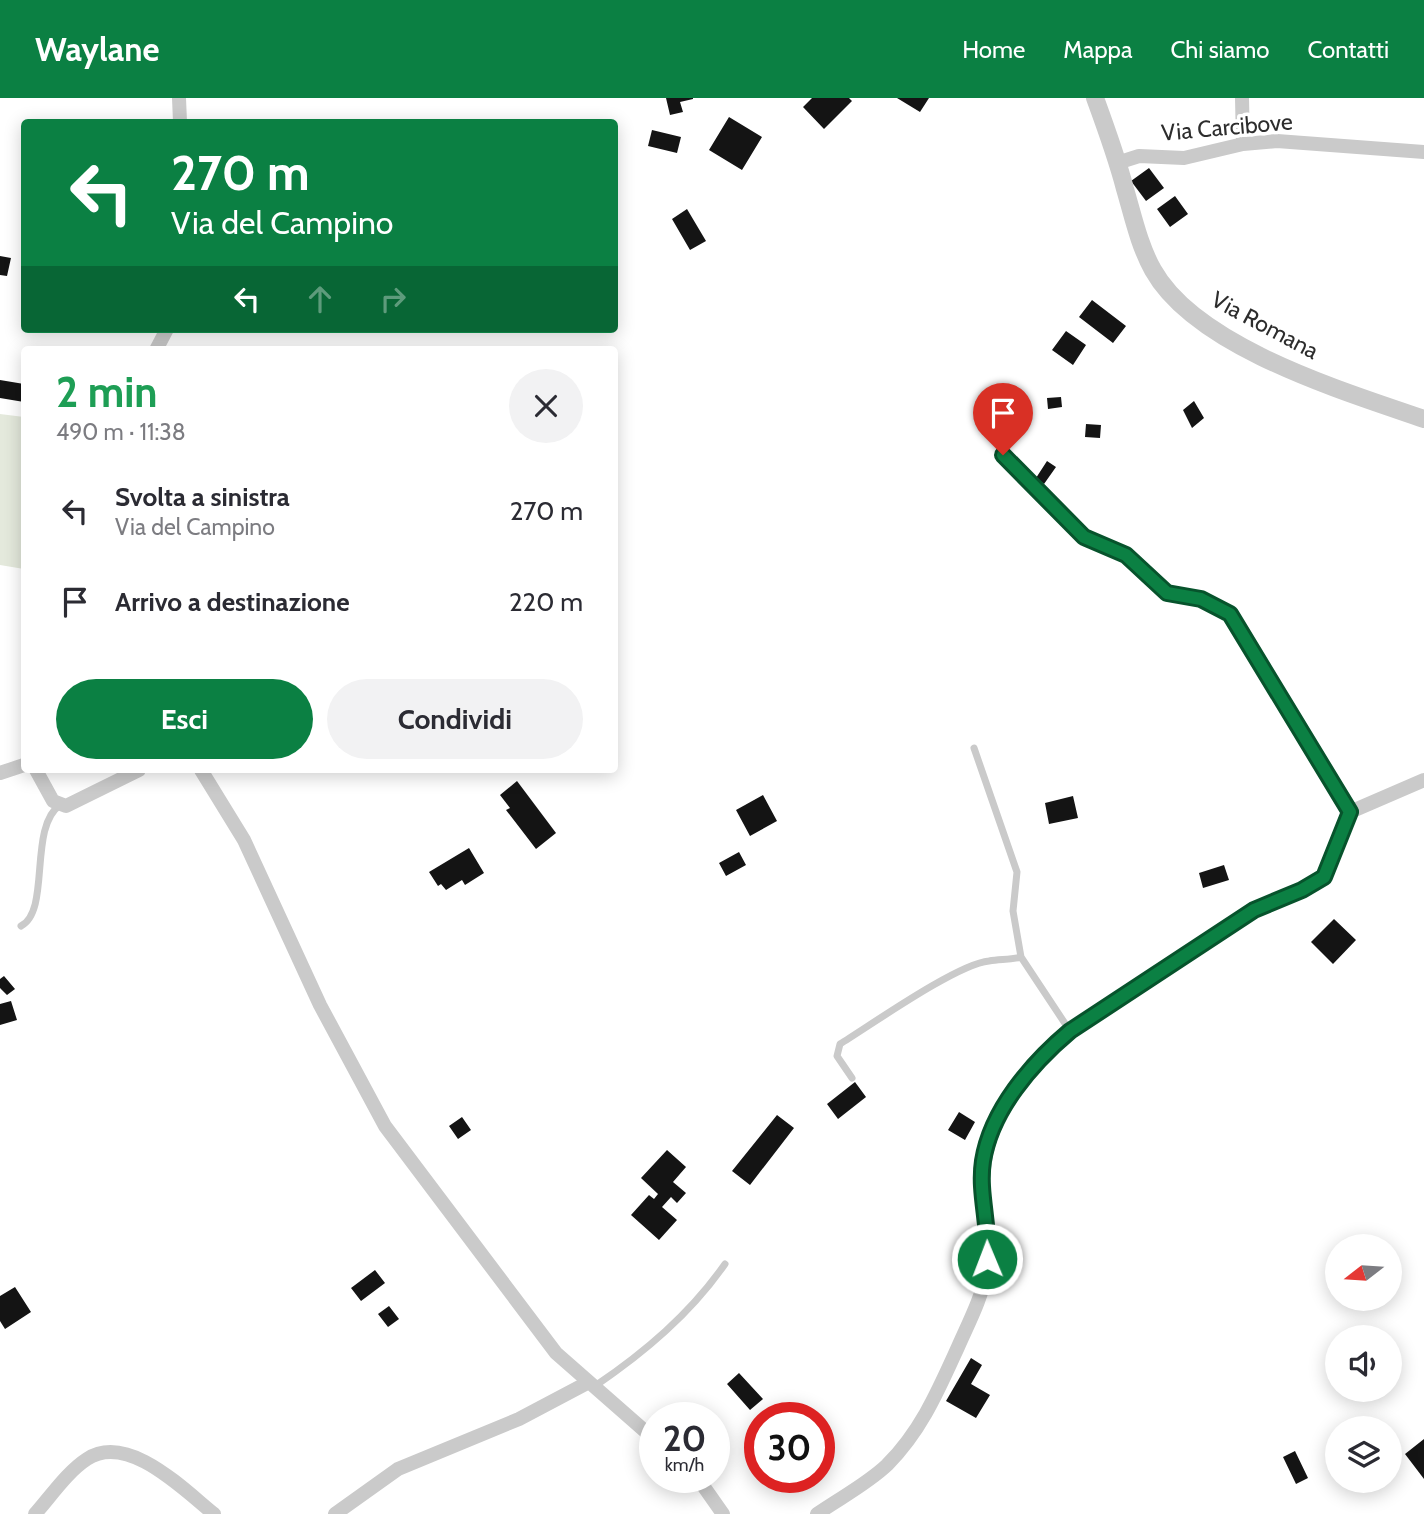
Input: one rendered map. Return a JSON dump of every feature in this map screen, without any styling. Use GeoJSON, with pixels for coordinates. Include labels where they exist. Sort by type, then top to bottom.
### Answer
{"type":"FeatureCollection","features":[{"type":"Feature","properties":{"kind":"street"},"geometry":{"type":"LineString","coordinates":[[179,98],[180,119]]}},
{"type":"Feature","properties":{"kind":"street","name":"Via Romana"},"geometry":{"type":"LineString","coordinates":[[1095,98],[1148,262],[1162,285],[1194,316],[1250,350],[1307,376],[1424,419]]}},
{"type":"Feature","properties":{"kind":"street"},"geometry":{"type":"LineString","coordinates":[[1242,98],[1243,144]]}},
{"type":"Feature","properties":{"kind":"street","name":"Via Carcibove"},"geometry":{"type":"LineString","coordinates":[[1118,163],[1139,156],[1184,158],[1243,144],[1277,141],[1424,152]]}},
{"type":"Feature","properties":{"kind":"street"},"geometry":{"type":"LineString","coordinates":[[0,773],[21,766]]}},
{"type":"Feature","properties":{"kind":"street"},"geometry":{"type":"LineString","coordinates":[[38,773],[53,801],[60,805],[78,803],[133,773]]}},
{"type":"Feature","properties":{"kind":"street"},"geometry":{"type":"LineString","coordinates":[[203,773],[244,840],[334,1034],[385,1126],[539,1332],[566,1363],[639,1425]]}},
{"type":"Feature","properties":{"kind":"street"},"geometry":{"type":"LineString","coordinates":[[817,1514],[885,1467],[908,1443],[928,1413],[972,1317],[986,1275],[989,1242],[983,1161],[992,1132],[1007,1102],[1044,1054],[1070,1031],[1254,910],[1302,890],[1324,877],[1350,812],[1424,780]]}},
{"type":"Feature","properties":{"kind":"street"},"geometry":{"type":"LineString","coordinates":[[335,1514],[404,1466],[519,1419],[592,1384]]}},
{"type":"Feature","properties":{"kind":"street"},"geometry":{"type":"LineString","coordinates":[[35,1514],[83,1461],[95,1454],[114,1451],[150,1465],[214,1514]]}},
{"type":"Feature","properties":{"kind":"street"},"geometry":{"type":"LineString","coordinates":[[708,1493],[723,1514]]}},
{"type":"Feature","properties":{"kind":"lane"},"geometry":{"type":"LineString","coordinates":[[1003,455],[1084,537],[1126,555],[1167,593],[1201,599],[1230,614],[1350,812]]}},
{"type":"Feature","properties":{"kind":"lane"},"geometry":{"type":"LineString","coordinates":[[974,748],[1017,872],[1013,911],[1021,957],[1070,1031]]}},
{"type":"Feature","properties":{"kind":"lane"},"geometry":{"type":"LineString","coordinates":[[21,926],[33,913],[46,823],[60,805]]}},
{"type":"Feature","properties":{"kind":"lane"},"geometry":{"type":"LineString","coordinates":[[852,1078],[836,1056],[840,1044],[958,972],[988,961],[1001,962],[1021,957]]}},
{"type":"Feature","properties":{"kind":"lane"},"geometry":{"type":"LineString","coordinates":[[592,1384],[646,1350],[705,1293],[725,1264]]}},
{"type":"Feature","properties":{"kind":"shaded area"},"geometry":{"type":"Polygon","coordinates":[[[0,414],[21,417],[21,568],[0,565],[0,414]]]}},
{"type":"Feature","properties":{"kind":"building"},"geometry":{"type":"Polygon","coordinates":[[[666,98],[693,99],[680,102],[683,112],[670,115],[666,98]]]}},
{"type":"Feature","properties":{"kind":"building"},"geometry":{"type":"Polygon","coordinates":[[[812,98],[849,98],[852,101],[824,129],[803,107],[812,98]]]}},
{"type":"Feature","properties":{"kind":"building"},"geometry":{"type":"Polygon","coordinates":[[[897,98],[929,98],[920,112],[897,98]]]}},
{"type":"Feature","properties":{"kind":"building"},"geometry":{"type":"Polygon","coordinates":[[[729,117],[762,137],[742,170],[709,150],[729,117]]]}},
{"type":"Feature","properties":{"kind":"building"},"geometry":{"type":"Polygon","coordinates":[[[652,130],[681,137],[677,153],[648,146],[652,130]]]}},
{"type":"Feature","properties":{"kind":"building"},"geometry":{"type":"Polygon","coordinates":[[[1149,168],[1164,188],[1146,201],[1131,181],[1149,168]]]}},
{"type":"Feature","properties":{"kind":"building"},"geometry":{"type":"Polygon","coordinates":[[[1175,196],[1188,214],[1170,227],[1157,209],[1175,196]]]}},
{"type":"Feature","properties":{"kind":"building"},"geometry":{"type":"Polygon","coordinates":[[[687,209],[706,241],[690,250],[672,219],[687,209]]]}},
{"type":"Feature","properties":{"kind":"building"},"geometry":{"type":"Polygon","coordinates":[[[0,256],[11,258],[7,276],[0,275],[0,256]]]}},
{"type":"Feature","properties":{"kind":"building"},"geometry":{"type":"Polygon","coordinates":[[[1092,300],[1126,326],[1113,343],[1079,317],[1092,300]]]}},
{"type":"Feature","properties":{"kind":"building"},"geometry":{"type":"Polygon","coordinates":[[[1066,331],[1086,345],[1073,365],[1052,350],[1066,331]]]}},
{"type":"Feature","properties":{"kind":"building"},"geometry":{"type":"Polygon","coordinates":[[[0,380],[21,384],[21,402],[0,398],[0,380]]]}},
{"type":"Feature","properties":{"kind":"building"},"geometry":{"type":"Polygon","coordinates":[[[1061,397],[1062,407],[1048,409],[1047,398],[1061,397]]]}},
{"type":"Feature","properties":{"kind":"building"},"geometry":{"type":"Polygon","coordinates":[[[1194,401],[1204,418],[1192,428],[1183,410],[1194,401]]]}},
{"type":"Feature","properties":{"kind":"building"},"geometry":{"type":"Polygon","coordinates":[[[1086,424],[1101,425],[1100,438],[1085,437],[1086,424]]]}},
{"type":"Feature","properties":{"kind":"building"},"geometry":{"type":"Polygon","coordinates":[[[1047,461],[1056,467],[1044,484],[1036,478],[1047,461]]]}},
{"type":"Feature","properties":{"kind":"building"},"geometry":{"type":"Polygon","coordinates":[[[517,781],[556,833],[536,849],[506,810],[510,808],[500,795],[517,781]]]}},
{"type":"Feature","properties":{"kind":"building"},"geometry":{"type":"Polygon","coordinates":[[[763,795],[777,821],[750,836],[736,810],[763,795]]]}},
{"type":"Feature","properties":{"kind":"building"},"geometry":{"type":"Polygon","coordinates":[[[1073,796],[1078,818],[1049,824],[1045,803],[1073,796]]]}},
{"type":"Feature","properties":{"kind":"building"},"geometry":{"type":"Polygon","coordinates":[[[469,848],[484,873],[465,885],[462,880],[446,890],[441,884],[438,886],[429,872],[469,848]]]}},
{"type":"Feature","properties":{"kind":"building"},"geometry":{"type":"Polygon","coordinates":[[[739,852],[746,865],[726,876],[719,863],[739,852]]]}},
{"type":"Feature","properties":{"kind":"building"},"geometry":{"type":"Polygon","coordinates":[[[1224,865],[1229,880],[1203,888],[1199,873],[1224,865]]]}},
{"type":"Feature","properties":{"kind":"building"},"geometry":{"type":"Polygon","coordinates":[[[1334,919],[1356,940],[1333,964],[1311,942],[1334,919]]]}},
{"type":"Feature","properties":{"kind":"building"},"geometry":{"type":"Polygon","coordinates":[[[4,976],[15,989],[7,995],[0,988],[0,979],[4,976]]]}},
{"type":"Feature","properties":{"kind":"building"},"geometry":{"type":"Polygon","coordinates":[[[11,1001],[17,1020],[0,1025],[0,1004],[11,1001]]]}},
{"type":"Feature","properties":{"kind":"building"},"geometry":{"type":"Polygon","coordinates":[[[855,1082],[866,1097],[838,1119],[827,1104],[855,1082]]]}},
{"type":"Feature","properties":{"kind":"building"},"geometry":{"type":"Polygon","coordinates":[[[959,1112],[975,1122],[965,1140],[948,1130],[959,1112]]]}},
{"type":"Feature","properties":{"kind":"building"},"geometry":{"type":"Polygon","coordinates":[[[777,1115],[794,1128],[750,1185],[732,1171],[777,1115]]]}},
{"type":"Feature","properties":{"kind":"building"},"geometry":{"type":"Polygon","coordinates":[[[462,1117],[471,1130],[458,1139],[449,1126],[462,1117]]]}},
{"type":"Feature","properties":{"kind":"building"},"geometry":{"type":"Polygon","coordinates":[[[667,1150],[686,1167],[673,1182],[686,1193],[677,1203],[671,1197],[662,1207],[677,1220],[659,1240],[631,1215],[649,1195],[654,1199],[658,1194],[641,1178],[667,1150]]]}},
{"type":"Feature","properties":{"kind":"building"},"geometry":{"type":"Polygon","coordinates":[[[375,1270],[385,1283],[361,1301],[351,1288],[375,1270]]]}},
{"type":"Feature","properties":{"kind":"building"},"geometry":{"type":"Polygon","coordinates":[[[15,1287],[31,1312],[5,1329],[0,1321],[0,1296],[15,1287]]]}},
{"type":"Feature","properties":{"kind":"building"},"geometry":{"type":"Polygon","coordinates":[[[389,1306],[399,1319],[388,1327],[378,1314],[389,1306]]]}},
{"type":"Feature","properties":{"kind":"building"},"geometry":{"type":"Polygon","coordinates":[[[971,1358],[982,1365],[971,1384],[990,1395],[976,1418],[946,1401],[971,1358]]]}},
{"type":"Feature","properties":{"kind":"building"},"geometry":{"type":"Polygon","coordinates":[[[739,1373],[763,1399],[759,1402],[744,1403],[727,1384],[739,1373]]]}},
{"type":"Feature","properties":{"kind":"building"},"geometry":{"type":"Polygon","coordinates":[[[1424,1439],[1424,1479],[1405,1454],[1424,1439]]]}},
{"type":"Feature","properties":{"kind":"building"},"geometry":{"type":"Polygon","coordinates":[[[1295,1451],[1308,1478],[1296,1484],[1283,1457],[1295,1451]]]}},
{"type":"Feature","properties":{"kind":"route"},"geometry":{"type":"LineString","coordinates":[[987,1259],[989,1242],[983,1190],[983,1161],[992,1132],[1007,1102],[1044,1054],[1070,1031],[1254,910],[1302,890],[1324,877],[1350,812],[1230,614],[1201,599],[1167,593],[1126,555],[1084,537],[1003,455]]}}]}
